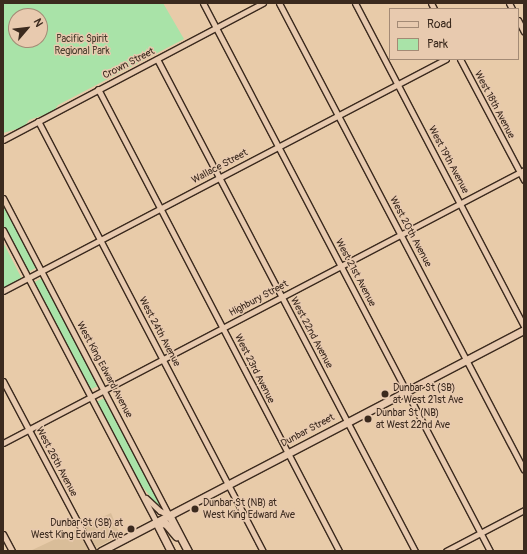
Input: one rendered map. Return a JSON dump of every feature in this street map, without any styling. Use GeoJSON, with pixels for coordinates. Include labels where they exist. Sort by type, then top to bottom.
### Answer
{"type":"FeatureCollection","features":[{"type":"Feature","properties":{"kind":"main road","name":"Dunbar Street"},"geometry":{"type":"LineString","coordinates":[[101,551],[347,421],[524,330]]}},
{"type":"Feature","properties":{"kind":"main road","name":"West King Edward Avenue"},"geometry":{"type":"LineString","coordinates":[[169,515],[188,551]]}},
{"type":"Feature","properties":{"kind":"main road"},"geometry":{"type":"LineString","coordinates":[[156,522],[166,524],[182,540]]}},
{"type":"Feature","properties":{"kind":"main road"},"geometry":{"type":"LineString","coordinates":[[156,522],[172,551]]}},
{"type":"Feature","properties":{"kind":"street","name":"West 21st Avenue"},"geometry":{"type":"LineString","coordinates":[[203,3],[490,551]]}},
{"type":"Feature","properties":{"kind":"street","name":"Crown Street"},"geometry":{"type":"LineString","coordinates":[[3,140],[263,3]]}},
{"type":"Feature","properties":{"kind":"street","name":"West 20th Avenue"},"geometry":{"type":"LineString","coordinates":[[279,3],[524,470]]}},
{"type":"Feature","properties":{"kind":"street","name":"West 19th Avenue"},"geometry":{"type":"LineString","coordinates":[[355,3],[524,326]]}},
{"type":"Feature","properties":{"kind":"street"},"geometry":{"type":"LineString","coordinates":[[519,23],[524,32]]}},
{"type":"Feature","properties":{"kind":"street","name":"West 22nd Avenue"},"geometry":{"type":"LineString","coordinates":[[157,59],[415,551]]}},
{"type":"Feature","properties":{"kind":"street","name":"Wallace Street"},"geometry":{"type":"LineString","coordinates":[[3,291],[444,60]]}},
{"type":"Feature","properties":{"kind":"street","name":"West 18th Avenue"},"geometry":{"type":"LineString","coordinates":[[461,60],[522,171],[524,180]]}},
{"type":"Feature","properties":{"kind":"street","name":"West 23rd Avenue"},"geometry":{"type":"LineString","coordinates":[[98,89],[339,551]]}},
{"type":"Feature","properties":{"kind":"street","name":"West 24th Avenue"},"geometry":{"type":"LineString","coordinates":[[38,121],[263,551]]}},
{"type":"Feature","properties":{"kind":"street","name":"Highbury Street"},"geometry":{"type":"LineString","coordinates":[[3,443],[522,171]]}},
{"type":"Feature","properties":{"kind":"street","name":"West King Edward Avenue"},"geometry":{"type":"LineString","coordinates":[[3,198],[169,515]]}},
{"type":"Feature","properties":{"kind":"street"},"geometry":{"type":"LineString","coordinates":[[3,230],[156,522]]}},
{"type":"Feature","properties":{"kind":"street","name":"West 26th Avenue"},"geometry":{"type":"LineString","coordinates":[[3,381],[93,551]]}},
{"type":"Feature","properties":{"kind":"street"},"geometry":{"type":"LineString","coordinates":[[138,486],[160,511],[169,515]]}},
{"type":"Feature","properties":{"kind":"street"},"geometry":{"type":"LineString","coordinates":[[446,551],[524,510]]}},
{"type":"Feature","properties":{"kind":"street"},"geometry":{"type":"LineString","coordinates":[[3,534],[12,551]]}},
{"type":"Feature","properties":{"kind":"shaded area"},"geometry":{"type":"Polygon","coordinates":[[[111,513],[120,535],[90,551],[30,551],[111,513]]]}},
{"type":"Feature","properties":{"kind":"green space","name":"Pacific Spirit Regional Park"},"geometry":{"type":"Polygon","coordinates":[[[3,3],[163,3],[184,39],[58,105],[53,112],[29,120],[24,127],[3,133],[3,3]]]}},
{"type":"Feature","properties":{"kind":"green space"},"geometry":{"type":"Polygon","coordinates":[[[3,204],[36,268],[28,272],[3,225],[3,204]]]}},
{"type":"Feature","properties":{"kind":"green space"},"geometry":{"type":"Polygon","coordinates":[[[3,242],[22,279],[3,289],[3,242]]]}},
{"type":"Feature","properties":{"kind":"green space"},"geometry":{"type":"Polygon","coordinates":[[[42,278],[98,386],[89,390],[33,283],[42,278]]]}},
{"type":"Feature","properties":{"kind":"green space"},"geometry":{"type":"Polygon","coordinates":[[[105,398],[160,505],[160,509],[138,481],[96,402],[105,398]]]}},
{"type":"Feature","properties":{"kind":"place","name":"Dunbar St (SB) at West 21st Ave"},"geometry":{"type":"Point","coordinates":[385,394]}},
{"type":"Feature","properties":{"kind":"place","name":"Dunbar St (NB) at West 22nd Ave"},"geometry":{"type":"Point","coordinates":[368,419]}},
{"type":"Feature","properties":{"kind":"place","name":"Dunbar St (NB) at West King Edward Ave"},"geometry":{"type":"Point","coordinates":[195,509]}},
{"type":"Feature","properties":{"kind":"place","name":"Dunbar St (SB) at West King Edward Ave"},"geometry":{"type":"Point","coordinates":[131,529]}}]}
